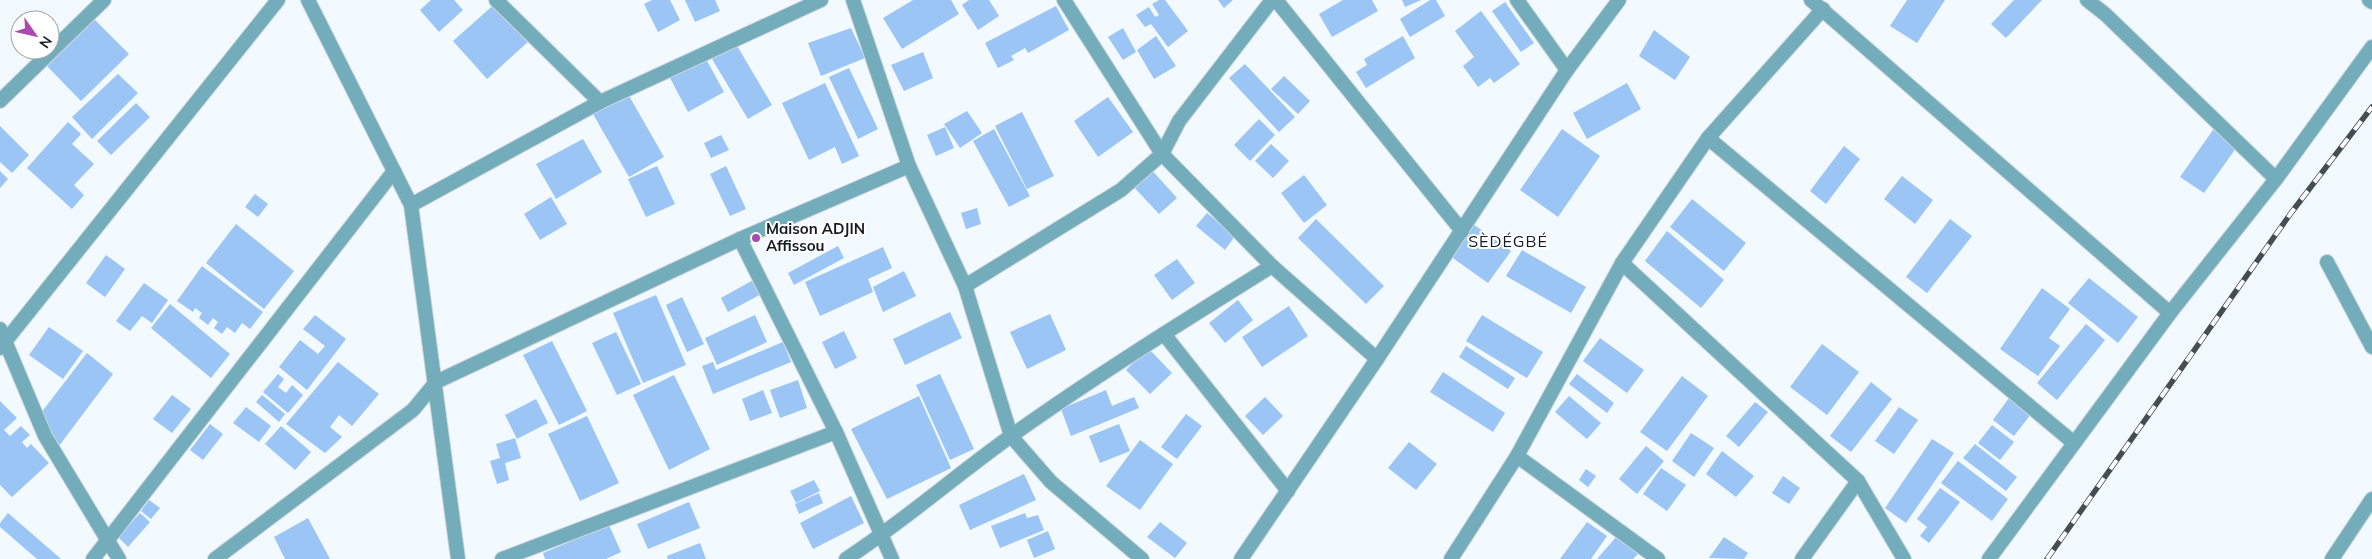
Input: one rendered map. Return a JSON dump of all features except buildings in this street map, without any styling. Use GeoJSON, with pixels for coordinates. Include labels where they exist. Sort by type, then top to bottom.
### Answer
{"type":"FeatureCollection","features":[{"type":"Feature","properties":{"kind":"street"},"geometry":{"type":"LineString","coordinates":[[0,101],[104,0]]}},
{"type":"Feature","properties":{"kind":"street"},"geometry":{"type":"LineString","coordinates":[[119,559],[45,436],[2,339],[278,0]]}},
{"type":"Feature","properties":{"kind":"street"},"geometry":{"type":"LineString","coordinates":[[308,0],[411,205],[458,559]]}},
{"type":"Feature","properties":{"kind":"street"},"geometry":{"type":"LineString","coordinates":[[496,0],[600,102]]}},
{"type":"Feature","properties":{"kind":"street"},"geometry":{"type":"LineString","coordinates":[[411,205],[600,102],[821,0]]}},
{"type":"Feature","properties":{"kind":"street"},"geometry":{"type":"LineString","coordinates":[[853,0],[909,166],[965,286],[1011,436],[1052,482],[1142,559]]}},
{"type":"Feature","properties":{"kind":"street"},"geometry":{"type":"LineString","coordinates":[[1064,0],[1162,154],[1272,266],[1377,359]]}},
{"type":"Feature","properties":{"kind":"street"},"geometry":{"type":"LineString","coordinates":[[965,286],[1121,190],[1162,154],[1179,122],[1272,0]]}},
{"type":"Feature","properties":{"kind":"street"},"geometry":{"type":"LineString","coordinates":[[1276,0],[1462,231]]}},
{"type":"Feature","properties":{"kind":"street"},"geometry":{"type":"LineString","coordinates":[[1517,0],[1567,70]]}},
{"type":"Feature","properties":{"kind":"street"},"geometry":{"type":"LineString","coordinates":[[1241,559],[1377,359],[1567,70],[1619,0]]}},
{"type":"Feature","properties":{"kind":"street"},"geometry":{"type":"LineString","coordinates":[[1811,0],[2170,313]]}},
{"type":"Feature","properties":{"kind":"street"},"geometry":{"type":"LineString","coordinates":[[2087,0],[2105,14],[2276,179]]}},
{"type":"Feature","properties":{"kind":"street"},"geometry":{"type":"LineString","coordinates":[[1450,559],[1517,456],[1622,263],[1708,138],[1823,10]]}},
{"type":"Feature","properties":{"kind":"street"},"geometry":{"type":"LineString","coordinates":[[1989,559],[2170,313],[2276,179],[2372,47]]}},
{"type":"Feature","properties":{"kind":"street"},"geometry":{"type":"LineString","coordinates":[[1708,138],[2074,443]]}},
{"type":"Feature","properties":{"kind":"street"},"geometry":{"type":"LineString","coordinates":[[215,559],[413,410],[436,382],[740,239],[909,166]]}},
{"type":"Feature","properties":{"kind":"street"},"geometry":{"type":"LineString","coordinates":[[93,559],[394,171]]}},
{"type":"Feature","properties":{"kind":"street"},"geometry":{"type":"LineString","coordinates":[[740,239],[836,432],[892,559]]}},
{"type":"Feature","properties":{"kind":"street"},"geometry":{"type":"LineString","coordinates":[[2327,262],[2372,347]]}},
{"type":"Feature","properties":{"kind":"street"},"geometry":{"type":"LineString","coordinates":[[1622,263],[1858,481],[1904,559]]}},
{"type":"Feature","properties":{"kind":"street"},"geometry":{"type":"LineString","coordinates":[[846,559],[883,535],[1011,436],[1164,334],[1272,266]]}},
{"type":"Feature","properties":{"kind":"street"},"geometry":{"type":"LineString","coordinates":[[1164,334],[1288,491]]}},
{"type":"Feature","properties":{"kind":"street"},"geometry":{"type":"LineString","coordinates":[[502,559],[836,432]]}},
{"type":"Feature","properties":{"kind":"street"},"geometry":{"type":"LineString","coordinates":[[1517,456],[1658,559]]}},
{"type":"Feature","properties":{"kind":"street"},"geometry":{"type":"LineString","coordinates":[[1802,559],[1858,481]]}},
{"type":"Feature","properties":{"kind":"street"},"geometry":{"type":"LineString","coordinates":[[2332,559],[2372,500]]}},
{"type":"Feature","properties":{"kind":"railway"},"geometry":{"type":"LineString","coordinates":[[2047,559],[2291,213],[2372,107]]}},
{"type":"Feature","properties":{"kind":"place","name":"Maison ADJIN Affissou"},"geometry":{"type":"Point","coordinates":[756,238]}},
{"type":"Feature","properties":{"kind":"district","name":"SÈDÉGBÉ"},"geometry":{"type":"Point","coordinates":[1508,241]}}]}
